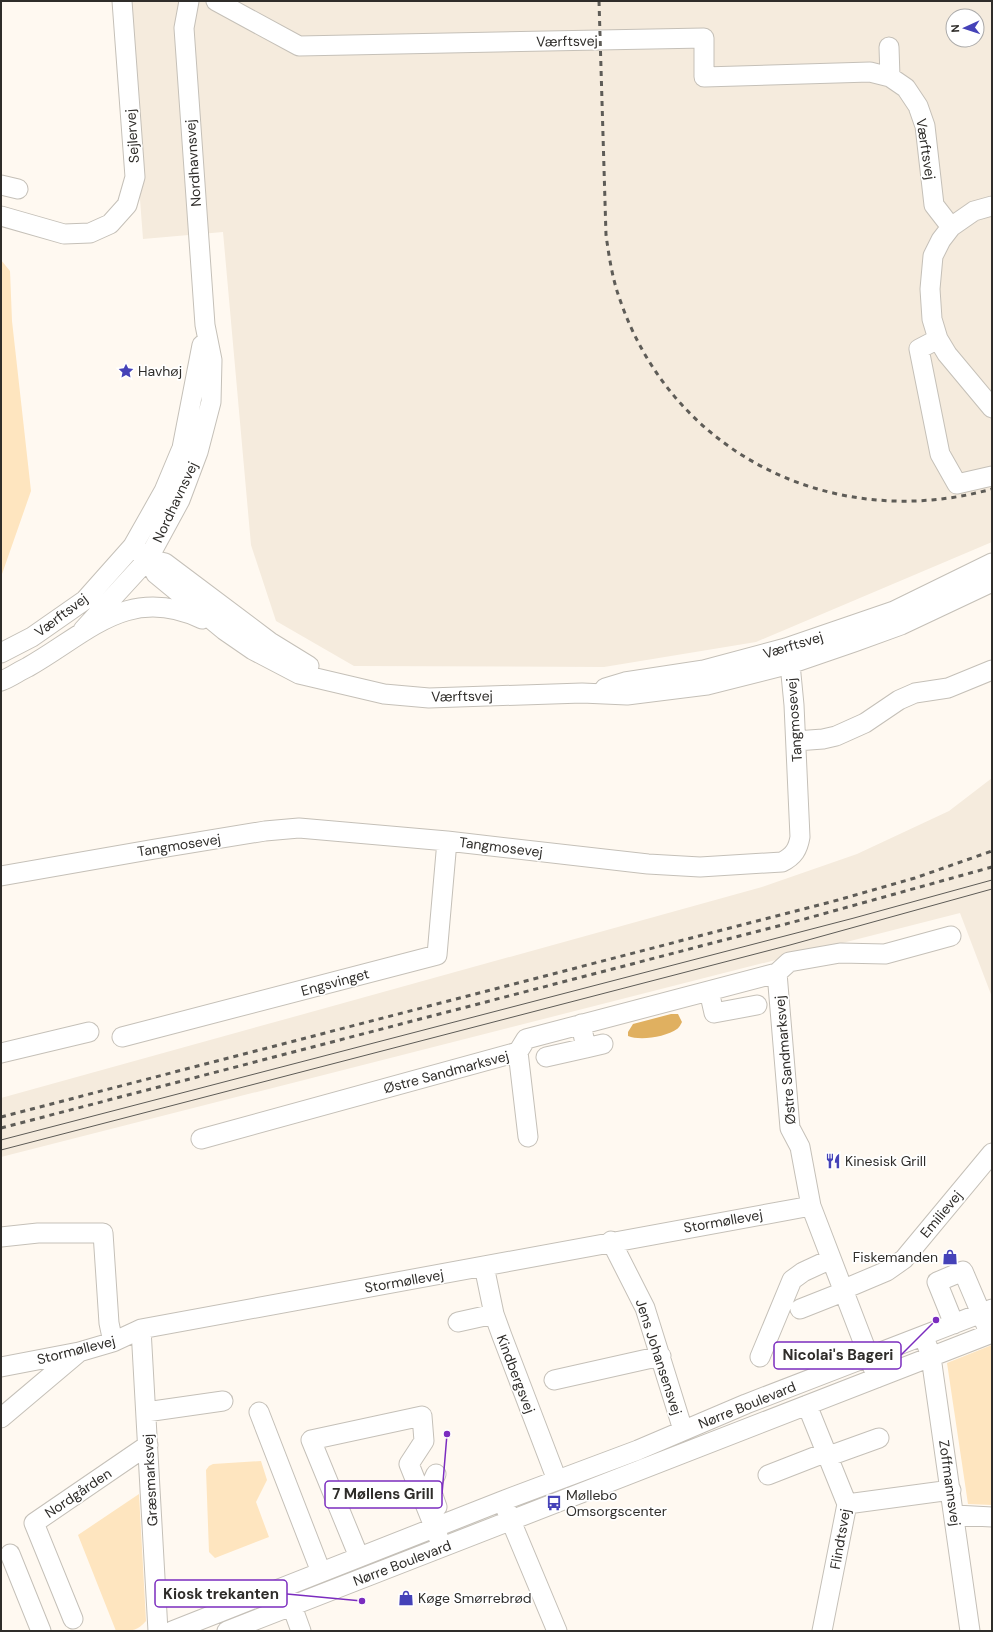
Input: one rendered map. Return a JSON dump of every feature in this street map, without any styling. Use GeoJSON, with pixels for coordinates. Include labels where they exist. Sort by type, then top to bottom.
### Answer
{"type":"FeatureCollection","features":[{"type":"Feature","properties":{"kind":"street","name":"Sejlervej"},"geometry":{"type":"LineString","coordinates":[[1,216],[64,234],[90,233],[110,224],[127,205],[135,176],[122,1]]}},
{"type":"Feature","properties":{"kind":"street","name":"Nordhavnsvej"},"geometry":{"type":"LineString","coordinates":[[148,559],[180,500],[198,452],[211,402],[212,360],[205,325],[196,218],[184,28],[189,1]]}},
{"type":"Feature","properties":{"kind":"street","name":"Værftsvej"},"geometry":{"type":"LineString","coordinates":[[216,1],[298,46],[704,38],[704,77],[870,72],[890,77],[906,88],[918,106],[925,126],[934,206],[951,227]]}},
{"type":"Feature","properties":{"kind":"street"},"geometry":{"type":"LineString","coordinates":[[890,47],[890,77]]}},
{"type":"Feature","properties":{"kind":"street"},"geometry":{"type":"LineString","coordinates":[[992,206],[974,211],[951,227],[941,240],[933,256],[930,289],[932,319],[938,339],[947,354],[992,408]]}},
{"type":"Feature","properties":{"kind":"street","name":"Nordhavnsvej"},"geometry":{"type":"LineString","coordinates":[[133,546],[164,491],[182,448],[200,362],[205,325]]}},
{"type":"Feature","properties":{"kind":"street"},"geometry":{"type":"LineString","coordinates":[[938,339],[919,349],[940,454],[957,484],[992,476]]}},
{"type":"Feature","properties":{"kind":"street","name":"Værftsvej"},"geometry":{"type":"LineString","coordinates":[[1,653],[32,637],[85,600],[133,546],[148,559],[156,574],[224,630],[253,650],[299,674],[344,683],[384,694],[429,698],[582,693],[627,695],[670,691],[707,685],[788,656],[894,610],[992,562]]}},
{"type":"Feature","properties":{"kind":"street","name":"Værftsvej"},"geometry":{"type":"LineString","coordinates":[[83,630],[148,559]]}},
{"type":"Feature","properties":{"kind":"street","name":"Værftsvej"},"geometry":{"type":"LineString","coordinates":[[148,559],[165,563],[270,642],[302,662],[344,683]]}},
{"type":"Feature","properties":{"kind":"street","name":"Værftsvej"},"geometry":{"type":"LineString","coordinates":[[788,656],[901,625],[992,582]]}},
{"type":"Feature","properties":{"kind":"street","name":"Værftsvej"},"geometry":{"type":"LineString","coordinates":[[1,681],[47,656],[83,630],[121,612],[151,605],[184,610],[224,630]]}},
{"type":"Feature","properties":{"kind":"street","name":"Tangmosevej"},"geometry":{"type":"LineString","coordinates":[[1,876],[163,847],[265,831],[299,828],[447,841],[656,864],[700,867],[782,862],[792,857],[800,837],[796,741],[788,656]]}},
{"type":"Feature","properties":{"kind":"street"},"geometry":{"type":"LineString","coordinates":[[796,741],[822,739],[836,736],[865,723],[904,697],[915,693],[948,688],[992,670]]}},
{"type":"Feature","properties":{"kind":"street","name":"Engsvinget"},"geometry":{"type":"LineString","coordinates":[[122,1037],[437,954],[447,841]]}},
{"type":"Feature","properties":{"kind":"street","name":"Østre Sandmarksvej"},"geometry":{"type":"LineString","coordinates":[[201,1139],[518,1052],[526,1039],[777,973],[789,962],[840,953],[885,954],[952,936]]}},
{"type":"Feature","properties":{"kind":"street","name":"Østre Sandmarksvej"},"geometry":{"type":"LineString","coordinates":[[777,973],[790,1128],[800,1147],[810,1206],[877,1378]]}},
{"type":"Feature","properties":{"kind":"street"},"geometry":{"type":"LineString","coordinates":[[709,991],[714,1013],[757,1005]]}},
{"type":"Feature","properties":{"kind":"street"},"geometry":{"type":"LineString","coordinates":[[546,1057],[594,1046],[581,1024]]}},
{"type":"Feature","properties":{"kind":"street"},"geometry":{"type":"LineString","coordinates":[[1,1053],[89,1032]]}},
{"type":"Feature","properties":{"kind":"street"},"geometry":{"type":"LineString","coordinates":[[518,1052],[528,1137]]}},
{"type":"Feature","properties":{"kind":"street","name":"Emilievej"},"geometry":{"type":"LineString","coordinates":[[800,1309],[887,1271],[904,1259],[992,1153]]}},
{"type":"Feature","properties":{"kind":"street","name":"Stormøllevej"},"geometry":{"type":"LineString","coordinates":[[1,1367],[79,1352],[113,1342],[141,1329],[484,1266],[611,1241],[810,1206]]}},
{"type":"Feature","properties":{"kind":"street"},"geometry":{"type":"LineString","coordinates":[[1,1237],[38,1233],[103,1233],[109,1324],[113,1342]]}},
{"type":"Feature","properties":{"kind":"street","name":"Jens Johansensvej"},"geometry":{"type":"LineString","coordinates":[[611,1241],[645,1308],[683,1430]]}},
{"type":"Feature","properties":{"kind":"street"},"geometry":{"type":"LineString","coordinates":[[760,1357],[792,1280],[803,1272],[831,1259]]}},
{"type":"Feature","properties":{"kind":"street","name":"Kindbergsvej"},"geometry":{"type":"LineString","coordinates":[[484,1266],[494,1314],[557,1480]]}},
{"type":"Feature","properties":{"kind":"street"},"geometry":{"type":"LineString","coordinates":[[954,1324],[937,1282],[963,1271],[987,1312],[991,1333]]}},
{"type":"Feature","properties":{"kind":"street","name":"Nørre Boulevard"},"geometry":{"type":"LineString","coordinates":[[172,1631],[502,1500],[638,1450],[683,1430],[987,1312]]}},
{"type":"Feature","properties":{"kind":"street"},"geometry":{"type":"LineString","coordinates":[[458,1322],[494,1314]]}},
{"type":"Feature","properties":{"kind":"street","name":"Græsmarksvej"},"geometry":{"type":"LineString","coordinates":[[141,1329],[158,1631]]}},
{"type":"Feature","properties":{"kind":"street","name":"Nørre Boulevard"},"geometry":{"type":"LineString","coordinates":[[227,1631],[991,1333]]}},
{"type":"Feature","properties":{"kind":"street","name":"Zoffmannsvej"},"geometry":{"type":"LineString","coordinates":[[924,1336],[931,1356],[955,1515],[970,1631]]}},
{"type":"Feature","properties":{"kind":"street"},"geometry":{"type":"LineString","coordinates":[[1,1418],[79,1352]]}},
{"type":"Feature","properties":{"kind":"street"},"geometry":{"type":"LineString","coordinates":[[554,1380],[661,1356]]}},
{"type":"Feature","properties":{"kind":"street"},"geometry":{"type":"LineString","coordinates":[[27,1362],[40,1385]]}},
{"type":"Feature","properties":{"kind":"street"},"geometry":{"type":"LineString","coordinates":[[146,1412],[223,1401]]}},
{"type":"Feature","properties":{"kind":"street","name":"Flindtsvej"},"geometry":{"type":"LineString","coordinates":[[807,1405],[847,1504],[822,1631]]}},
{"type":"Feature","properties":{"kind":"street"},"geometry":{"type":"LineString","coordinates":[[259,1412],[321,1572]]}},
{"type":"Feature","properties":{"kind":"street"},"geometry":{"type":"LineString","coordinates":[[359,1557],[311,1440],[422,1416],[424,1441],[409,1464],[439,1525]]}},
{"type":"Feature","properties":{"kind":"street"},"geometry":{"type":"LineString","coordinates":[[768,1475],[879,1438]]}},
{"type":"Feature","properties":{"kind":"street","name":"Nordgården"},"geometry":{"type":"LineString","coordinates":[[73,1620],[34,1523],[148,1445]]}},
{"type":"Feature","properties":{"kind":"street"},"geometry":{"type":"LineString","coordinates":[[436,1474],[430,1486],[439,1525],[442,1547]]}},
{"type":"Feature","properties":{"kind":"street"},"geometry":{"type":"LineString","coordinates":[[847,1504],[951,1490]]}},
{"type":"Feature","properties":{"kind":"street"},"geometry":{"type":"LineString","coordinates":[[502,1500],[557,1631]]}},
{"type":"Feature","properties":{"kind":"street"},"geometry":{"type":"LineString","coordinates":[[955,1515],[992,1518]]}},
{"type":"Feature","properties":{"kind":"street"},"geometry":{"type":"LineString","coordinates":[[10,1554],[41,1631]]}},
{"type":"Feature","properties":{"kind":"street"},"geometry":{"type":"LineString","coordinates":[[285,1585],[301,1631]]}},
{"type":"Feature","properties":{"kind":"shaded area"},"geometry":{"type":"Polygon","coordinates":[[[125,1],[992,1],[992,542],[756,642],[604,667],[354,666],[276,621],[251,545],[223,232],[143,239],[125,1]]]}},
{"type":"Feature","properties":{"kind":"shaded area"},"geometry":{"type":"Polygon","coordinates":[[[1,260],[10,271],[12,321],[31,491],[1,577],[1,260]]]}},
{"type":"Feature","properties":{"kind":"shaded area"},"geometry":{"type":"Polygon","coordinates":[[[992,778],[992,997],[960,913],[1,1157],[1,1098],[762,887],[857,854],[949,811],[992,778]]]}},
{"type":"Feature","properties":{"kind":"shaded area"},"geometry":{"type":"Polygon","coordinates":[[[671,1014],[678,1014],[682,1022],[678,1028],[672,1032],[646,1038],[628,1036],[628,1032],[633,1024],[671,1014]]]}},
{"type":"Feature","properties":{"kind":"shaded area"},"geometry":{"type":"Polygon","coordinates":[[[992,1345],[992,1505],[968,1504],[947,1363],[992,1345]]]}},
{"type":"Feature","properties":{"kind":"shaded area"},"geometry":{"type":"Polygon","coordinates":[[[261,1461],[267,1480],[256,1502],[269,1537],[215,1558],[209,1552],[206,1470],[213,1464],[261,1461]]]}},
{"type":"Feature","properties":{"kind":"shaded area"},"geometry":{"type":"Polygon","coordinates":[[[139,1494],[146,1621],[143,1625],[136,1629],[129,1631],[116,1631],[78,1535],[139,1494]]]}},
{"type":"Feature","properties":{"kind":"tram line"},"geometry":{"type":"LineString","coordinates":[[1,1140],[854,918],[992,880]]}},
{"type":"Feature","properties":{"kind":"tram line"},"geometry":{"type":"LineString","coordinates":[[1,1150],[790,945],[992,889]]}},
{"type":"Feature","properties":{"kind":"railway"},"geometry":{"type":"LineString","coordinates":[[599,1],[606,235],[614,282],[619,297],[644,352],[677,400],[719,439],[766,469],[819,489],[875,500],[933,500],[992,489]]}},
{"type":"Feature","properties":{"kind":"railway"},"geometry":{"type":"LineString","coordinates":[[1,1117],[838,900],[915,878],[992,851]]}},
{"type":"Feature","properties":{"kind":"railway"},"geometry":{"type":"LineString","coordinates":[[1,1128],[801,920],[992,867]]}},
{"type":"Feature","properties":{"kind":"place","name":"Havhøj"},"geometry":{"type":"Point","coordinates":[126,371]}},
{"type":"Feature","properties":{"kind":"place","name":"Kinesisk Grill"},"geometry":{"type":"Point","coordinates":[833,1161]}},
{"type":"Feature","properties":{"kind":"place","name":"Fiskemanden"},"geometry":{"type":"Point","coordinates":[950,1257]}},
{"type":"Feature","properties":{"kind":"place","name":"Nicolai's Bageri"},"geometry":{"type":"Point","coordinates":[936,1320]}},
{"type":"Feature","properties":{"kind":"place","name":"7 Møllens Grill"},"geometry":{"type":"Point","coordinates":[447,1434]}},
{"type":"Feature","properties":{"kind":"place","name":"Møllebo Omsorgscenter"},"geometry":{"type":"Point","coordinates":[554,1503]}},
{"type":"Feature","properties":{"kind":"place","name":"Køge Smørrebrød"},"geometry":{"type":"Point","coordinates":[406,1598]}},
{"type":"Feature","properties":{"kind":"place","name":"Kiosk trekanten"},"geometry":{"type":"Point","coordinates":[362,1601]}}]}
